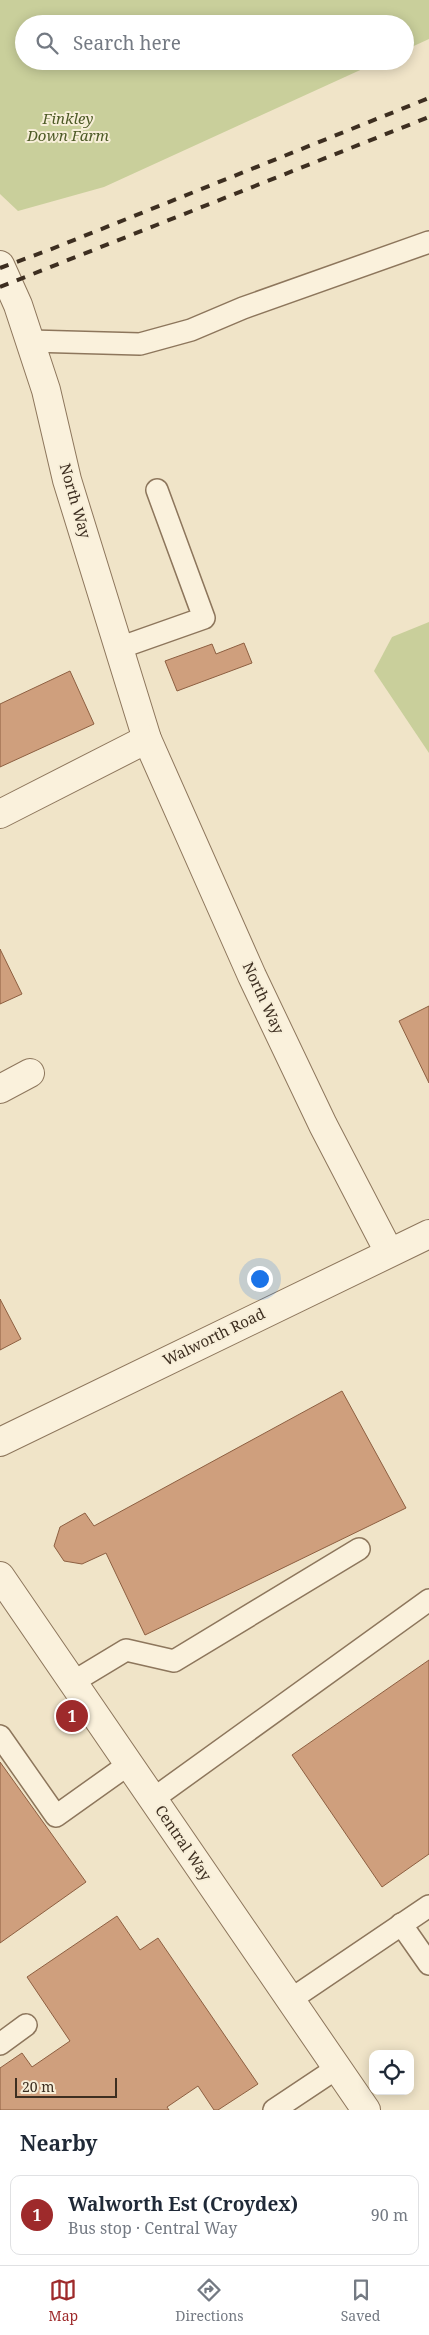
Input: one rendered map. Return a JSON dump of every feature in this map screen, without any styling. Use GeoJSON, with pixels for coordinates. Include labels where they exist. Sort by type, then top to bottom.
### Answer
{"type":"FeatureCollection","features":[{"type":"Feature","properties":{"kind":"street","name":"North Way"},"geometry":{"type":"LineString","coordinates":[[0,265],[18,305],[46,390],[67,480],[147,739],[260,994],[323,1125],[389,1252]]}},
{"type":"Feature","properties":{"kind":"street"},"geometry":{"type":"LineString","coordinates":[[0,814],[147,739]]}},
{"type":"Feature","properties":{"kind":"street"},"geometry":{"type":"LineString","coordinates":[[0,1089],[30,1073]]}},
{"type":"Feature","properties":{"kind":"street","name":"Walworth Road"},"geometry":{"type":"LineString","coordinates":[[0,1442],[429,1234]]}},
{"type":"Feature","properties":{"kind":"street","name":"Central Way"},"geometry":{"type":"LineString","coordinates":[[0,1576],[366,2110]]}},
{"type":"Feature","properties":{"kind":"lane"},"geometry":{"type":"LineString","coordinates":[[30,341],[140,344],[191,330],[243,308],[429,242]]}},
{"type":"Feature","properties":{"kind":"lane"},"geometry":{"type":"LineString","coordinates":[[119,648],[204,618],[157,490]]}},
{"type":"Feature","properties":{"kind":"lane"},"geometry":{"type":"LineString","coordinates":[[73,1682],[126,1650],[174,1661],[359,1549]]}},
{"type":"Feature","properties":{"kind":"lane"},"geometry":{"type":"LineString","coordinates":[[153,1799],[429,1600]]}},
{"type":"Feature","properties":{"kind":"lane"},"geometry":{"type":"LineString","coordinates":[[0,1736],[56,1816],[129,1764]]}},
{"type":"Feature","properties":{"kind":"lane"},"geometry":{"type":"LineString","coordinates":[[290,2000],[429,1906]]}},
{"type":"Feature","properties":{"kind":"lane"},"geometry":{"type":"LineString","coordinates":[[401,1924],[429,1964]]}},
{"type":"Feature","properties":{"kind":"lane"},"geometry":{"type":"LineString","coordinates":[[0,2044],[26,2025]]}},
{"type":"Feature","properties":{"kind":"lane"},"geometry":{"type":"LineString","coordinates":[[281,2108],[337,2068]]}},
{"type":"Feature","properties":{"kind":"green space","name":"Finkley Down Farm"},"geometry":{"type":"Polygon","coordinates":[[[0,0],[429,0],[429,39],[414,46],[414,15],[15,15],[15,70],[360,70],[104,187],[18,211],[0,194],[0,0]]]}},
{"type":"Feature","properties":{"kind":"green space"},"geometry":{"type":"Polygon","coordinates":[[[429,622],[429,753],[374,671],[392,637],[429,622]]]}},
{"type":"Feature","properties":{"kind":"building"},"geometry":{"type":"Polygon","coordinates":[[[244,643],[252,663],[177,691],[165,661],[212,644],[216,654],[244,643]]]}},
{"type":"Feature","properties":{"kind":"building"},"geometry":{"type":"Polygon","coordinates":[[[70,671],[94,724],[0,767],[0,704],[70,671]]]}},
{"type":"Feature","properties":{"kind":"building"},"geometry":{"type":"Polygon","coordinates":[[[0,949],[22,994],[0,1004],[0,949]]]}},
{"type":"Feature","properties":{"kind":"building"},"geometry":{"type":"Polygon","coordinates":[[[429,1006],[429,1083],[399,1021],[429,1006]]]}},
{"type":"Feature","properties":{"kind":"building"},"geometry":{"type":"Polygon","coordinates":[[[0,1299],[21,1339],[0,1350],[0,1299]]]}},
{"type":"Feature","properties":{"kind":"building"},"geometry":{"type":"Polygon","coordinates":[[[342,1391],[406,1508],[145,1635],[106,1553],[82,1564],[64,1561],[54,1546],[60,1527],[85,1513],[94,1526],[342,1391]]]}},
{"type":"Feature","properties":{"kind":"building"},"geometry":{"type":"Polygon","coordinates":[[[429,1660],[429,1854],[382,1887],[292,1755],[429,1660]]]}},
{"type":"Feature","properties":{"kind":"building"},"geometry":{"type":"Polygon","coordinates":[[[0,1762],[86,1882],[0,1943],[0,1762]]]}},
{"type":"Feature","properties":{"kind":"building"},"geometry":{"type":"Polygon","coordinates":[[[117,1916],[140,1950],[158,1938],[258,2084],[218,2110],[214,2110],[198,2086],[167,2107],[169,2110],[0,2110],[0,2068],[22,2053],[32,2067],[70,2041],[27,1977],[117,1916]]]}},
{"type":"Feature","properties":{"kind":"railway"},"geometry":{"type":"LineString","coordinates":[[0,268],[429,98]]}},
{"type":"Feature","properties":{"kind":"railway"},"geometry":{"type":"LineString","coordinates":[[0,287],[429,117]]}},
{"type":"Feature","properties":{"kind":"place","name":"Walworth Est (Croydex)"},"geometry":{"type":"Point","coordinates":[72,1716]}}]}
